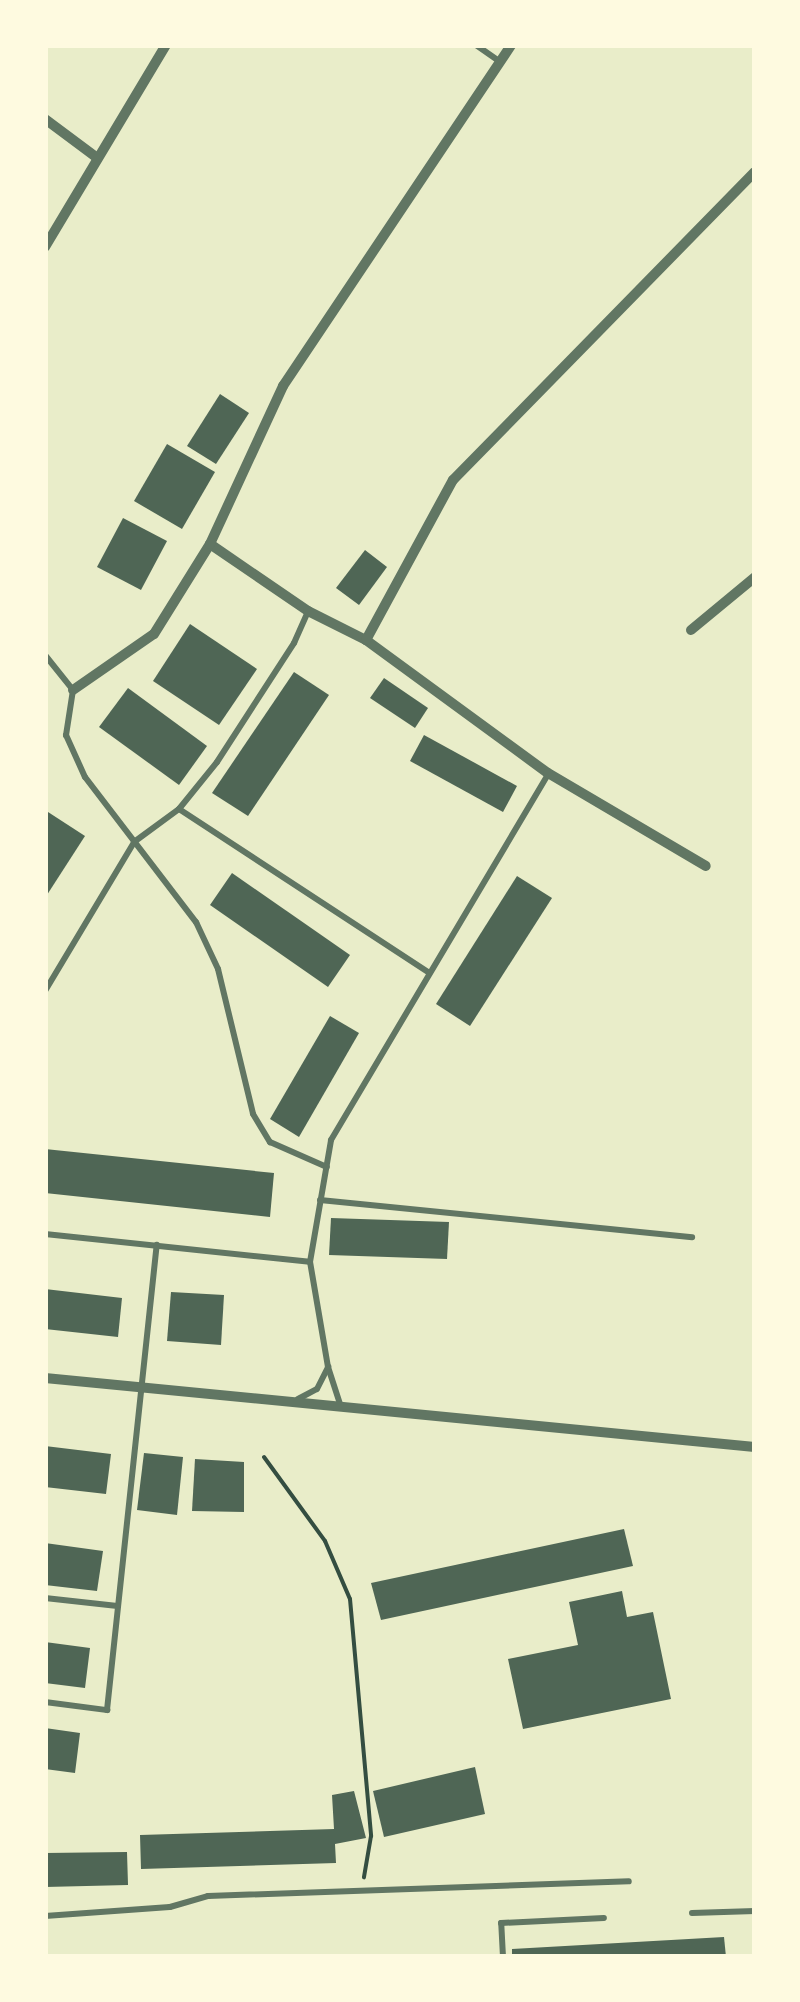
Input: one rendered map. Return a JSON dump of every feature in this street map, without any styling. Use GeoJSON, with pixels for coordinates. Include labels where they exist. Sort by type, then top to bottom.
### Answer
{"type":"FeatureCollection","features":[{"type":"Feature","properties":{"kind":"street"},"geometry":{"type":"LineString","coordinates":[[45,247],[166,45]]}},
{"type":"Feature","properties":{"kind":"street"},"geometry":{"type":"LineString","coordinates":[[73,690],[154,634],[210,544],[283,386],[511,45]]}},
{"type":"Feature","properties":{"kind":"street"},"geometry":{"type":"LineString","coordinates":[[45,120],[96,158]]}},
{"type":"Feature","properties":{"kind":"street"},"geometry":{"type":"LineString","coordinates":[[366,640],[454,480],[755,172]]}},
{"type":"Feature","properties":{"kind":"street"},"geometry":{"type":"LineString","coordinates":[[210,544],[308,611],[366,640],[548,773],[706,866]]}},
{"type":"Feature","properties":{"kind":"street"},"geometry":{"type":"LineString","coordinates":[[690,630],[755,576]]}},
{"type":"Feature","properties":{"kind":"street"},"geometry":{"type":"LineString","coordinates":[[45,1378],[298,1398],[755,1447]]}},
{"type":"Feature","properties":{"kind":"lane"},"geometry":{"type":"LineString","coordinates":[[476,45],[500,62]]}},
{"type":"Feature","properties":{"kind":"lane"},"geometry":{"type":"LineString","coordinates":[[45,991],[134,842],[179,808],[285,658],[308,611]]}},
{"type":"Feature","properties":{"kind":"lane"},"geometry":{"type":"LineString","coordinates":[[45,655],[73,690],[66,735],[85,778],[196,922],[218,969],[253,1114],[270,1142],[326,1167]]}},
{"type":"Feature","properties":{"kind":"lane"},"geometry":{"type":"LineString","coordinates":[[340,1403],[328,1367],[310,1262],[332,1140],[379,1068],[428,972],[548,773]]}},
{"type":"Feature","properties":{"kind":"lane"},"geometry":{"type":"LineString","coordinates":[[179,808],[428,972]]}},
{"type":"Feature","properties":{"kind":"lane"},"geometry":{"type":"LineString","coordinates":[[320,1200],[692,1237]]}},
{"type":"Feature","properties":{"kind":"lane"},"geometry":{"type":"LineString","coordinates":[[45,1234],[310,1262]]}},
{"type":"Feature","properties":{"kind":"lane"},"geometry":{"type":"LineString","coordinates":[[45,1702],[107,1710],[157,1244]]}},
{"type":"Feature","properties":{"kind":"lane"},"geometry":{"type":"LineString","coordinates":[[298,1398],[317,1390],[328,1367]]}},
{"type":"Feature","properties":{"kind":"lane"},"geometry":{"type":"LineString","coordinates":[[45,1598],[118,1606]]}},
{"type":"Feature","properties":{"kind":"lane"},"geometry":{"type":"LineString","coordinates":[[45,1916],[170,1906],[208,1896],[629,1882]]}},
{"type":"Feature","properties":{"kind":"lane"},"geometry":{"type":"LineString","coordinates":[[692,1913],[755,1911]]}},
{"type":"Feature","properties":{"kind":"lane"},"geometry":{"type":"LineString","coordinates":[[503,1957],[501,1922],[604,1918]]}},
{"type":"Feature","properties":{"kind":"path"},"geometry":{"type":"LineString","coordinates":[[264,1457],[324,1541],[350,1599],[371,1836],[364,1877],[352,1893]]}},
{"type":"Feature","properties":{"kind":"building"},"geometry":{"type":"Polygon","coordinates":[[[220,394],[249,413],[216,464],[187,446],[220,394]]]}},
{"type":"Feature","properties":{"kind":"building"},"geometry":{"type":"Polygon","coordinates":[[[167,444],[215,472],[182,529],[134,501],[167,444]]]}},
{"type":"Feature","properties":{"kind":"building"},"geometry":{"type":"Polygon","coordinates":[[[123,518],[167,541],[141,590],[97,567],[123,518]]]}},
{"type":"Feature","properties":{"kind":"building"},"geometry":{"type":"Polygon","coordinates":[[[365,550],[387,567],[359,605],[336,588],[365,550]]]}},
{"type":"Feature","properties":{"kind":"building"},"geometry":{"type":"Polygon","coordinates":[[[190,624],[257,669],[219,725],[153,681],[190,624]]]}},
{"type":"Feature","properties":{"kind":"building"},"geometry":{"type":"Polygon","coordinates":[[[294,672],[329,695],[248,816],[212,793],[294,672]]]}},
{"type":"Feature","properties":{"kind":"building"},"geometry":{"type":"Polygon","coordinates":[[[384,678],[428,708],[415,728],[370,698],[384,678]]]}},
{"type":"Feature","properties":{"kind":"building"},"geometry":{"type":"Polygon","coordinates":[[[128,688],[207,746],[179,785],[99,727],[128,688]]]}},
{"type":"Feature","properties":{"kind":"building"},"geometry":{"type":"Polygon","coordinates":[[[424,735],[517,786],[503,812],[410,761],[424,735]]]}},
{"type":"Feature","properties":{"kind":"building"},"geometry":{"type":"Polygon","coordinates":[[[48,812],[85,836],[45,898],[45,817],[48,812]]]}},
{"type":"Feature","properties":{"kind":"building"},"geometry":{"type":"Polygon","coordinates":[[[232,873],[350,955],[328,987],[210,905],[232,873]]]}},
{"type":"Feature","properties":{"kind":"building"},"geometry":{"type":"Polygon","coordinates":[[[517,876],[552,898],[470,1026],[436,1004],[517,876]]]}},
{"type":"Feature","properties":{"kind":"building"},"geometry":{"type":"Polygon","coordinates":[[[330,1016],[359,1033],[299,1137],[270,1119],[330,1016]]]}},
{"type":"Feature","properties":{"kind":"building"},"geometry":{"type":"Polygon","coordinates":[[[45,1149],[274,1173],[270,1217],[45,1193],[45,1149]]]}},
{"type":"Feature","properties":{"kind":"building"},"geometry":{"type":"Polygon","coordinates":[[[331,1218],[449,1222],[447,1259],[329,1255],[331,1218]]]}},
{"type":"Feature","properties":{"kind":"building"},"geometry":{"type":"Polygon","coordinates":[[[45,1289],[122,1298],[118,1337],[45,1329],[45,1289]]]}},
{"type":"Feature","properties":{"kind":"building"},"geometry":{"type":"Polygon","coordinates":[[[171,1292],[224,1295],[221,1345],[167,1341],[171,1292]]]}},
{"type":"Feature","properties":{"kind":"building"},"geometry":{"type":"Polygon","coordinates":[[[45,1446],[111,1454],[106,1494],[45,1487],[45,1446]]]}},
{"type":"Feature","properties":{"kind":"building"},"geometry":{"type":"Polygon","coordinates":[[[144,1453],[183,1457],[177,1515],[137,1510],[144,1453]]]}},
{"type":"Feature","properties":{"kind":"building"},"geometry":{"type":"Polygon","coordinates":[[[195,1459],[244,1462],[244,1512],[192,1511],[195,1459]]]}},
{"type":"Feature","properties":{"kind":"building"},"geometry":{"type":"Polygon","coordinates":[[[624,1529],[633,1566],[381,1620],[371,1583],[624,1529]]]}},
{"type":"Feature","properties":{"kind":"building"},"geometry":{"type":"Polygon","coordinates":[[[45,1543],[103,1551],[97,1591],[45,1585],[45,1543]]]}},
{"type":"Feature","properties":{"kind":"building"},"geometry":{"type":"Polygon","coordinates":[[[622,1591],[627,1617],[653,1612],[671,1699],[523,1729],[508,1659],[578,1645],[569,1602],[622,1591]]]}},
{"type":"Feature","properties":{"kind":"building"},"geometry":{"type":"Polygon","coordinates":[[[45,1642],[90,1648],[85,1688],[45,1683],[45,1642]]]}},
{"type":"Feature","properties":{"kind":"building"},"geometry":{"type":"Polygon","coordinates":[[[45,1728],[80,1733],[75,1773],[45,1769],[45,1728]]]}},
{"type":"Feature","properties":{"kind":"building"},"geometry":{"type":"Polygon","coordinates":[[[475,1767],[485,1814],[384,1837],[373,1791],[475,1767]]]}},
{"type":"Feature","properties":{"kind":"building"},"geometry":{"type":"Polygon","coordinates":[[[354,1791],[366,1838],[335,1844],[336,1863],[141,1869],[140,1835],[334,1829],[332,1795],[354,1791]]]}},
{"type":"Feature","properties":{"kind":"building"},"geometry":{"type":"Polygon","coordinates":[[[127,1852],[128,1885],[45,1887],[45,1853],[127,1852]]]}},
{"type":"Feature","properties":{"kind":"building"},"geometry":{"type":"Polygon","coordinates":[[[724,1937],[726,1957],[512,1957],[512,1949],[724,1937]]]}}]}
